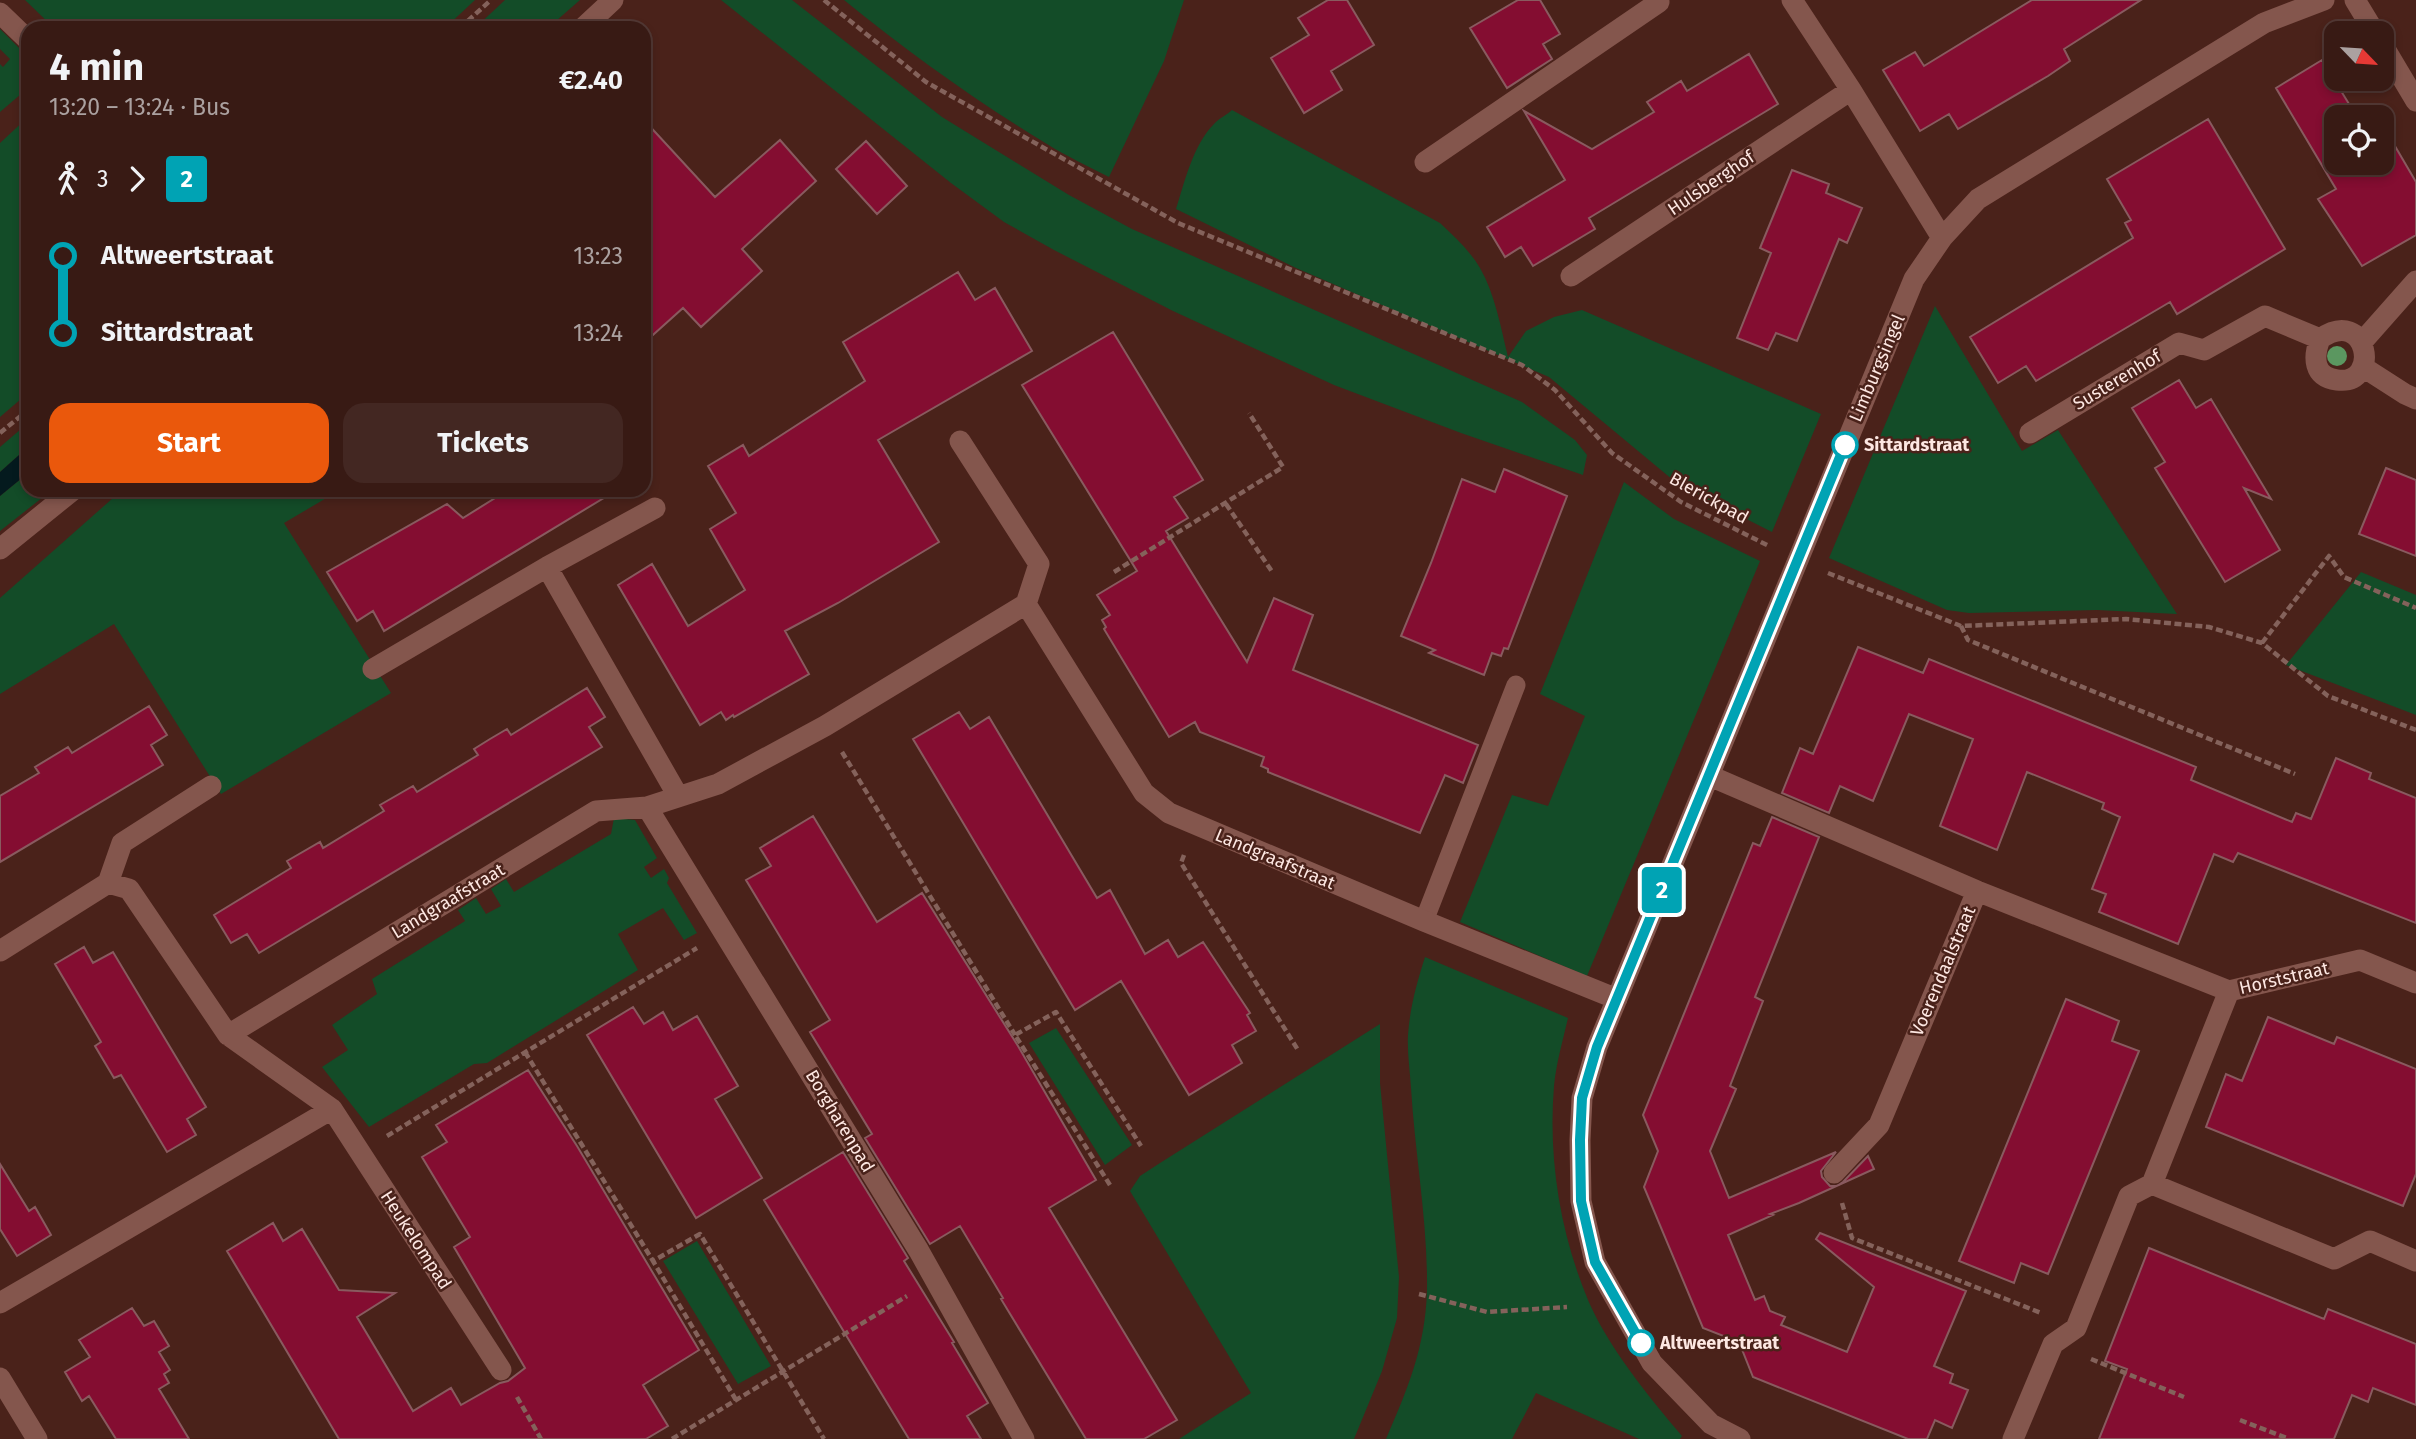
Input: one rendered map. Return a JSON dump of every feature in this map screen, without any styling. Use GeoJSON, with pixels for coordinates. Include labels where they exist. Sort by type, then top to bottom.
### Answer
{"type":"FeatureCollection","features":[{"type":"Feature","properties":{"kind":"street"},"geometry":{"type":"LineString","coordinates":[[590,21],[613,0]]}},
{"type":"Feature","properties":{"kind":"street"},"geometry":{"type":"LineString","coordinates":[[1792,0],[1942,238]]}},
{"type":"Feature","properties":{"kind":"street","name":"Limburgsingel"},"geometry":{"type":"LineString","coordinates":[[1740,1439],[1708,1431],[1652,1363],[1595,1262],[1581,1201],[1580,1140],[1582,1098],[1597,1047],[1914,279],[1942,238],[1978,199],[2000,185],[2264,23],[2324,0]]}},
{"type":"Feature","properties":{"kind":"street"},"geometry":{"type":"LineString","coordinates":[[2355,0],[2368,21]]}},
{"type":"Feature","properties":{"kind":"street"},"geometry":{"type":"LineString","coordinates":[[1425,162],[1659,1]]}},
{"type":"Feature","properties":{"kind":"street"},"geometry":{"type":"LineString","coordinates":[[0,13],[21,33]]}},
{"type":"Feature","properties":{"kind":"street"},"geometry":{"type":"LineString","coordinates":[[2394,64],[2416,101]]}},
{"type":"Feature","properties":{"kind":"street","name":"Hulsberghof"},"geometry":{"type":"LineString","coordinates":[[1571,276],[1851,90]]}},
{"type":"Feature","properties":{"kind":"street"},"geometry":{"type":"LineString","coordinates":[[2362,342],[2416,282]]}},
{"type":"Feature","properties":{"kind":"street","name":"Susterenhof"},"geometry":{"type":"LineString","coordinates":[[2030,433],[2179,343],[2204,350],[2265,316],[2320,339]]}},
{"type":"Feature","properties":{"kind":"street"},"geometry":{"type":"LineString","coordinates":[[2342,330],[2353,333],[2362,342],[2366,354],[2363,366],[2355,376],[2343,381],[2329,379],[2317,368],[2314,353],[2320,339],[2330,332],[2342,330]]}},
{"type":"Feature","properties":{"kind":"street"},"geometry":{"type":"LineString","coordinates":[[2363,366],[2416,399]]}},
{"type":"Feature","properties":{"kind":"street"},"geometry":{"type":"LineString","coordinates":[[960,442],[1039,564],[1026,604]]}},
{"type":"Feature","properties":{"kind":"street"},"geometry":{"type":"LineString","coordinates":[[0,549],[64,497]]}},
{"type":"Feature","properties":{"kind":"street"},"geometry":{"type":"LineString","coordinates":[[373,669],[654,508]]}},
{"type":"Feature","properties":{"kind":"street"},"geometry":{"type":"LineString","coordinates":[[547,567],[678,796]]}},
{"type":"Feature","properties":{"kind":"street","name":"Landgraafstraat"},"geometry":{"type":"LineString","coordinates":[[228,1035],[596,811],[647,807],[718,784],[825,726],[1026,604],[1144,793],[1169,813],[1424,922],[1617,999]]}},
{"type":"Feature","properties":{"kind":"street"},"geometry":{"type":"LineString","coordinates":[[1710,776],[1976,891]]}},
{"type":"Feature","properties":{"kind":"street"},"geometry":{"type":"LineString","coordinates":[[0,951],[108,883],[122,843],[211,786]]}},
{"type":"Feature","properties":{"kind":"street","name":"Borgharenpad"},"geometry":{"type":"LineString","coordinates":[[647,807],[919,1251],[1024,1439]]}},
{"type":"Feature","properties":{"kind":"street"},"geometry":{"type":"LineString","coordinates":[[0,1303],[332,1109],[228,1035],[129,889],[108,883]]}},
{"type":"Feature","properties":{"kind":"street","name":"Voerendaalstraat"},"geometry":{"type":"LineString","coordinates":[[1834,1173],[1879,1125],[1976,891],[2229,991]]}},
{"type":"Feature","properties":{"kind":"street","name":"Horststraat"},"geometry":{"type":"LineString","coordinates":[[2152,1184],[2229,991],[2361,960],[2416,983]]}},
{"type":"Feature","properties":{"kind":"street","name":"Heukelompad"},"geometry":{"type":"LineString","coordinates":[[332,1109],[501,1370]]}},
{"type":"Feature","properties":{"kind":"street"},"geometry":{"type":"LineString","coordinates":[[2013,1439],[2053,1344],[2076,1328],[2129,1196],[2152,1184],[2334,1259],[2370,1241],[2416,1261]]}},
{"type":"Feature","properties":{"kind":"street"},"geometry":{"type":"LineString","coordinates":[[0,1378],[37,1439]]}},
{"type":"Feature","properties":{"kind":"lane"},"geometry":{"type":"LineString","coordinates":[[1424,922],[1516,685]]}},
{"type":"Feature","properties":{"kind":"path"},"geometry":{"type":"LineString","coordinates":[[468,21],[491,0]]}},
{"type":"Feature","properties":{"kind":"path","name":"Blerickpad"},"geometry":{"type":"LineString","coordinates":[[824,0],[926,82],[1178,223],[1522,365],[1555,390],[1612,453],[1681,502],[1797,560]]}},
{"type":"Feature","properties":{"kind":"path"},"geometry":{"type":"LineString","coordinates":[[1114,572],[1283,467],[1249,413]]}},
{"type":"Feature","properties":{"kind":"path"},"geometry":{"type":"LineString","coordinates":[[0,433],[21,416]]}},
{"type":"Feature","properties":{"kind":"path"},"geometry":{"type":"LineString","coordinates":[[1226,504],[1273,573]]}},
{"type":"Feature","properties":{"kind":"path"},"geometry":{"type":"LineString","coordinates":[[2262,643],[2329,556],[2344,577],[2416,608]]}},
{"type":"Feature","properties":{"kind":"path"},"geometry":{"type":"LineString","coordinates":[[1797,560],[1961,626],[2126,619],[2209,627],[2262,643],[2328,696],[2416,730]]}},
{"type":"Feature","properties":{"kind":"path"},"geometry":{"type":"LineString","coordinates":[[1961,626],[1968,640],[2295,775]]}},
{"type":"Feature","properties":{"kind":"path"},"geometry":{"type":"LineString","coordinates":[[825,726],[1110,1185]]}},
{"type":"Feature","properties":{"kind":"path"},"geometry":{"type":"LineString","coordinates":[[1195,826],[1181,863],[1298,1050]]}},
{"type":"Feature","properties":{"kind":"path"},"geometry":{"type":"LineString","coordinates":[[359,1152],[724,932]]}},
{"type":"Feature","properties":{"kind":"path"},"geometry":{"type":"LineString","coordinates":[[1015,1035],[1055,1012],[1141,1146]]}},
{"type":"Feature","properties":{"kind":"path"},"geometry":{"type":"LineString","coordinates":[[525,1052],[736,1400]]}},
{"type":"Feature","properties":{"kind":"path"},"geometry":{"type":"LineString","coordinates":[[1834,1173],[1852,1238],[2049,1316]]}},
{"type":"Feature","properties":{"kind":"path"},"geometry":{"type":"LineString","coordinates":[[653,1261],[700,1234],[824,1439]]}},
{"type":"Feature","properties":{"kind":"path"},"geometry":{"type":"LineString","coordinates":[[672,1439],[906,1296],[939,1287]]}},
{"type":"Feature","properties":{"kind":"path"},"geometry":{"type":"LineString","coordinates":[[1419,1294],[1486,1312],[1566,1307]]}},
{"type":"Feature","properties":{"kind":"path"},"geometry":{"type":"LineString","coordinates":[[2053,1344],[2184,1397]]}},
{"type":"Feature","properties":{"kind":"path"},"geometry":{"type":"LineString","coordinates":[[501,1370],[541,1439]]}},
{"type":"Feature","properties":{"kind":"path"},"geometry":{"type":"LineString","coordinates":[[2241,1420],[2289,1439]]}},
{"type":"Feature","properties":{"kind":"green space"},"geometry":{"type":"Polygon","coordinates":[[[25,0],[475,0],[452,21],[47,21],[25,0]]]}},
{"type":"Feature","properties":{"kind":"green space"},"geometry":{"type":"Polygon","coordinates":[[[505,0],[580,0],[556,21],[482,21],[505,0]]]}},
{"type":"Feature","properties":{"kind":"green space"},"geometry":{"type":"Polygon","coordinates":[[[721,0],[792,0],[942,117],[1069,195],[1132,229],[1522,402],[1575,440],[1587,455],[1583,475],[1334,385],[1173,311],[1054,250],[1004,222],[951,183],[721,0]]]}},
{"type":"Feature","properties":{"kind":"green space"},"geometry":{"type":"Polygon","coordinates":[[[844,0],[1184,0],[1164,61],[1109,177],[1054,148],[994,111],[844,0]]]}},
{"type":"Feature","properties":{"kind":"green space"},"geometry":{"type":"Polygon","coordinates":[[[0,29],[21,50],[21,94],[0,112],[0,64],[3,67],[10,59],[0,49],[0,29]]]}},
{"type":"Feature","properties":{"kind":"green space"},"geometry":{"type":"Polygon","coordinates":[[[1232,110],[1440,223],[1467,250],[1485,278],[1497,311],[1508,357],[1526,331],[1554,317],[1582,310],[1821,414],[1772,532],[1679,485],[1549,377],[1296,268],[1176,209],[1200,142],[1216,122],[1232,110]]]}},
{"type":"Feature","properties":{"kind":"green space"},"geometry":{"type":"Polygon","coordinates":[[[21,124],[21,399],[0,417],[0,143],[21,124]]]}},
{"type":"Feature","properties":{"kind":"green space"},"geometry":{"type":"Polygon","coordinates":[[[1935,306],[2022,451],[2058,430],[2177,614],[2097,610],[1969,613],[1947,610],[1829,558],[1935,306]]]}},
{"type":"Feature","properties":{"kind":"green space"},"geometry":{"type":"Polygon","coordinates":[[[21,429],[21,453],[0,472],[0,447],[21,429]]]}},
{"type":"Feature","properties":{"kind":"green space"},"geometry":{"type":"Polygon","coordinates":[[[21,479],[21,497],[43,497],[0,531],[0,496],[21,479]]]}},
{"type":"Feature","properties":{"kind":"green space"},"geometry":{"type":"Polygon","coordinates":[[[1624,482],[1674,519],[1760,561],[1587,976],[1460,922],[1512,795],[1548,806],[1585,716],[1540,694],[1624,482]]]}},
{"type":"Feature","properties":{"kind":"green space"},"geometry":{"type":"Polygon","coordinates":[[[114,497],[328,497],[284,523],[391,693],[221,794],[114,624],[0,694],[0,598],[114,497]]]}},
{"type":"Feature","properties":{"kind":"green space"},"geometry":{"type":"Polygon","coordinates":[[[2361,572],[2416,595],[2416,715],[2286,665],[2361,572]]]}},
{"type":"Feature","properties":{"kind":"green space"},"geometry":{"type":"Polygon","coordinates":[[[614,818],[635,820],[657,858],[644,867],[651,878],[664,869],[669,878],[667,883],[697,933],[684,940],[663,908],[618,934],[638,970],[487,1063],[474,1064],[369,1127],[322,1067],[348,1050],[332,1025],[377,994],[372,979],[465,921],[458,910],[476,898],[486,914],[501,906],[491,889],[506,879],[514,892],[611,834],[614,818]]]}},
{"type":"Feature","properties":{"kind":"green space"},"geometry":{"type":"Polygon","coordinates":[[[1425,957],[1568,1018],[1556,1069],[1553,1113],[1555,1168],[1563,1222],[1578,1275],[1596,1318],[1643,1388],[1682,1436],[1680,1439],[1639,1439],[1536,1393],[1512,1439],[1386,1439],[1414,1367],[1426,1312],[1425,1240],[1408,1041],[1412,1005],[1425,957]]]}},
{"type":"Feature","properties":{"kind":"green space"},"geometry":{"type":"Polygon","coordinates":[[[1380,1024],[1380,1083],[1399,1277],[1397,1318],[1382,1371],[1354,1439],[1179,1439],[1251,1393],[1130,1191],[1140,1176],[1380,1024]]]}},
{"type":"Feature","properties":{"kind":"green space"},"geometry":{"type":"Polygon","coordinates":[[[1056,1028],[1132,1145],[1105,1165],[1029,1043],[1056,1028]]]}},
{"type":"Feature","properties":{"kind":"green space"},"geometry":{"type":"Polygon","coordinates":[[[697,1241],[771,1366],[738,1384],[663,1261],[697,1241]]]}},
{"type":"Feature","properties":{"kind":"water"},"geometry":{"type":"Polygon","coordinates":[[[21,453],[21,479],[0,496],[0,472],[21,453]]]}},
{"type":"Feature","properties":{"kind":"building"},"geometry":{"type":"Polygon","coordinates":[[[1328,0],[1347,0],[1374,45],[1331,71],[1342,90],[1304,113],[1271,58],[1309,35],[1298,18],[1328,0]]]}},
{"type":"Feature","properties":{"kind":"building"},"geometry":{"type":"Polygon","coordinates":[[[1518,0],[1540,0],[1560,34],[1543,44],[1552,59],[1507,88],[1470,28],[1518,0]]]}},
{"type":"Feature","properties":{"kind":"building"},"geometry":{"type":"Polygon","coordinates":[[[2032,0],[2141,0],[2064,49],[2070,61],[2048,76],[1958,129],[1949,114],[1920,131],[1883,70],[1915,52],[1924,66],[2032,0]]]}},
{"type":"Feature","properties":{"kind":"building"},"geometry":{"type":"Polygon","coordinates":[[[1749,54],[1778,104],[1589,218],[1595,229],[1533,266],[1521,247],[1505,257],[1487,227],[1565,180],[1524,111],[1592,149],[1654,112],[1647,102],[1681,81],[1687,91],[1749,54]]]}},
{"type":"Feature","properties":{"kind":"building"},"geometry":{"type":"Polygon","coordinates":[[[2322,60],[2324,91],[2341,91],[2350,105],[2324,105],[2324,169],[2276,88],[2322,60]]]}},
{"type":"Feature","properties":{"kind":"building"},"geometry":{"type":"Polygon","coordinates":[[[2208,119],[2285,249],[2177,314],[2170,302],[2036,381],[2026,366],[1998,383],[1970,337],[2133,238],[2125,223],[2131,220],[2107,179],[2208,119]]]}},
{"type":"Feature","properties":{"kind":"building"},"geometry":{"type":"Polygon","coordinates":[[[651,128],[715,197],[780,140],[816,181],[742,249],[762,271],[701,327],[683,308],[651,337],[651,128]]]}},
{"type":"Feature","properties":{"kind":"building"},"geometry":{"type":"Polygon","coordinates":[[[866,141],[907,186],[877,214],[836,169],[866,141]]]}},
{"type":"Feature","properties":{"kind":"building"},"geometry":{"type":"Polygon","coordinates":[[[2394,144],[2416,182],[2416,235],[2362,266],[2318,199],[2336,189],[2328,175],[2394,175],[2394,144]]]}},
{"type":"Feature","properties":{"kind":"building"},"geometry":{"type":"Polygon","coordinates":[[[1792,170],[1829,184],[1826,193],[1862,208],[1847,243],[1839,239],[1797,341],[1776,333],[1768,350],[1737,338],[1771,253],[1760,248],[1792,170]]]}},
{"type":"Feature","properties":{"kind":"building"},"geometry":{"type":"Polygon","coordinates":[[[958,272],[975,300],[995,288],[1032,351],[878,440],[939,542],[838,603],[785,631],[809,674],[734,717],[733,715],[726,720],[721,712],[700,725],[618,585],[652,564],[688,626],[745,590],[710,529],[736,513],[708,466],[743,445],[749,456],[865,381],[843,342],[958,272]]]}},
{"type":"Feature","properties":{"kind":"building"},"geometry":{"type":"Polygon","coordinates":[[[1113,332],[1203,480],[1174,497],[1188,518],[1166,531],[1247,662],[1274,598],[1313,615],[1293,670],[1478,745],[1463,783],[1445,775],[1420,833],[1268,772],[1268,769],[1261,766],[1264,757],[1200,732],[1195,722],[1169,737],[1104,629],[1106,627],[1102,620],[1110,615],[1097,595],[1137,571],[1022,385],[1113,332]]]}},
{"type":"Feature","properties":{"kind":"building"},"geometry":{"type":"Polygon","coordinates":[[[2179,380],[2196,408],[2211,399],[2271,499],[2244,488],[2280,550],[2225,582],[2155,468],[2165,462],[2132,408],[2179,380]]]}},
{"type":"Feature","properties":{"kind":"building"},"geometry":{"type":"Polygon","coordinates":[[[2386,468],[2416,480],[2416,556],[2359,534],[2386,468]]]}},
{"type":"Feature","properties":{"kind":"building"},"geometry":{"type":"Polygon","coordinates":[[[1504,469],[1567,496],[1508,649],[1504,648],[1501,656],[1492,653],[1484,675],[1429,653],[1435,650],[1401,636],[1462,479],[1495,492],[1504,469]]]}},
{"type":"Feature","properties":{"kind":"building"},"geometry":{"type":"Polygon","coordinates":[[[497,497],[605,497],[384,631],[373,611],[357,621],[327,572],[447,504],[463,518],[497,497]]]}},
{"type":"Feature","properties":{"kind":"building"},"geometry":{"type":"Polygon","coordinates":[[[1858,647],[1923,673],[1929,659],[2196,767],[2191,780],[2292,822],[2296,813],[2311,819],[2336,758],[2371,773],[2369,779],[2416,798],[2416,923],[2238,853],[2233,862],[2214,854],[2178,944],[2099,912],[2106,894],[2092,889],[2120,817],[2102,809],[2104,803],[2027,772],[1997,850],[1940,826],[1973,739],[1909,714],[1873,801],[1840,786],[1829,813],[1782,793],[1800,748],[1813,754],[1858,647]]]}},
{"type":"Feature","properties":{"kind":"building"},"geometry":{"type":"Polygon","coordinates":[[[587,688],[605,717],[589,727],[602,747],[259,953],[247,934],[231,943],[214,915],[291,868],[287,861],[320,842],[323,848],[384,811],[380,805],[413,786],[417,792],[478,755],[474,749],[490,739],[507,729],[511,735],[587,688]]]}},
{"type":"Feature","properties":{"kind":"building"},"geometry":{"type":"Polygon","coordinates":[[[149,706],[167,735],[151,745],[163,765],[0,862],[0,796],[39,773],[35,767],[68,747],[72,753],[149,706]]]}},
{"type":"Feature","properties":{"kind":"building"},"geometry":{"type":"Polygon","coordinates":[[[959,712],[970,729],[989,717],[1097,898],[1110,890],[1145,954],[1168,940],[1178,957],[1203,942],[1250,1013],[1247,1015],[1256,1031],[1232,1045],[1242,1063],[1189,1095],[1121,981],[1075,1010],[913,739],[959,712]]]}},
{"type":"Feature","properties":{"kind":"building"},"geometry":{"type":"Polygon","coordinates":[[[813,816],[877,922],[922,893],[1018,1046],[1096,1180],[1049,1208],[1177,1420],[1144,1439],[1086,1439],[960,1226],[930,1244],[865,1138],[872,1134],[810,1032],[830,1020],[746,880],[771,866],[760,848],[813,816]]]}},
{"type":"Feature","properties":{"kind":"building"},"geometry":{"type":"Polygon","coordinates":[[[1772,817],[1819,837],[1755,997],[1763,1001],[1730,1086],[1736,1089],[1710,1151],[1729,1198],[1836,1152],[1821,1171],[1822,1177],[1830,1186],[1837,1186],[1728,1235],[1755,1300],[1764,1296],[1770,1311],[1785,1317],[1781,1325],[1847,1352],[1874,1287],[1816,1239],[1820,1233],[1966,1291],[1934,1366],[1953,1374],[1950,1383],[1968,1390],[1952,1428],[1935,1420],[1927,1439],[1908,1439],[1753,1377],[1739,1342],[1703,1328],[1644,1187],[1658,1151],[1643,1115],[1753,843],[1760,846],[1772,817]]]}},
{"type":"Feature","properties":{"kind":"building"},"geometry":{"type":"Polygon","coordinates":[[[84,947],[93,963],[113,952],[206,1107],[187,1119],[196,1135],[167,1152],[121,1075],[114,1078],[95,1046],[101,1042],[55,964],[84,947]]]}},
{"type":"Feature","properties":{"kind":"building"},"geometry":{"type":"Polygon","coordinates":[[[2066,999],[2119,1021],[2112,1041],[2139,1051],[2048,1274],[2021,1263],[2014,1283],[1959,1261],[2066,999]]]}},
{"type":"Feature","properties":{"kind":"building"},"geometry":{"type":"Polygon","coordinates":[[[633,1007],[644,1024],[663,1012],[673,1030],[697,1016],[738,1086],[715,1099],[762,1178],[696,1218],[587,1035],[633,1007]]]}},
{"type":"Feature","properties":{"kind":"building"},"geometry":{"type":"Polygon","coordinates":[[[2268,1017],[2334,1044],[2337,1037],[2416,1069],[2416,1174],[2403,1206],[2206,1127],[2226,1074],[2242,1081],[2268,1017]]]}},
{"type":"Feature","properties":{"kind":"building"},"geometry":{"type":"Polygon","coordinates":[[[528,1070],[577,1146],[699,1350],[643,1385],[668,1426],[646,1439],[339,1439],[227,1251],[273,1223],[283,1241],[302,1229],[339,1290],[395,1293],[357,1317],[413,1411],[451,1388],[461,1405],[508,1381],[525,1368],[454,1247],[470,1237],[422,1157],[447,1142],[436,1125],[528,1070]]]}},
{"type":"Feature","properties":{"kind":"building"},"geometry":{"type":"Polygon","coordinates":[[[843,1152],[908,1258],[904,1261],[988,1403],[967,1416],[981,1439],[909,1439],[764,1200],[843,1152]]]}},
{"type":"Feature","properties":{"kind":"building"},"geometry":{"type":"Polygon","coordinates":[[[1868,1156],[1874,1169],[1838,1185],[1843,1182],[1868,1156]]]}},
{"type":"Feature","properties":{"kind":"building"},"geometry":{"type":"Polygon","coordinates":[[[0,1164],[29,1211],[35,1207],[51,1235],[17,1256],[0,1229],[0,1164]]]}},
{"type":"Feature","properties":{"kind":"building"},"geometry":{"type":"Polygon","coordinates":[[[2149,1248],[2324,1319],[2328,1309],[2416,1344],[2416,1405],[2373,1388],[2368,1402],[2352,1395],[2334,1439],[2099,1439],[2127,1369],[2105,1361],[2149,1248]]]}},
{"type":"Feature","properties":{"kind":"building"},"geometry":{"type":"Polygon","coordinates":[[[132,1308],[144,1326],[154,1321],[169,1346],[159,1352],[170,1370],[164,1374],[169,1383],[159,1389],[189,1439],[116,1439],[89,1396],[82,1401],[65,1372],[90,1357],[79,1340],[132,1308]]]}},
{"type":"Feature","properties":{"kind":"bus line","name":"2"},"geometry":{"type":"LineString","coordinates":[[1641,1343],[1595,1262],[1581,1201],[1582,1098],[1597,1047],[1845,445]]}},
{"type":"Feature","properties":{"kind":"place","name":"Sittardstraat"},"geometry":{"type":"Point","coordinates":[1845,445]}},
{"type":"Feature","properties":{"kind":"place","name":"Altweertstraat"},"geometry":{"type":"Point","coordinates":[1641,1343]}}]}
